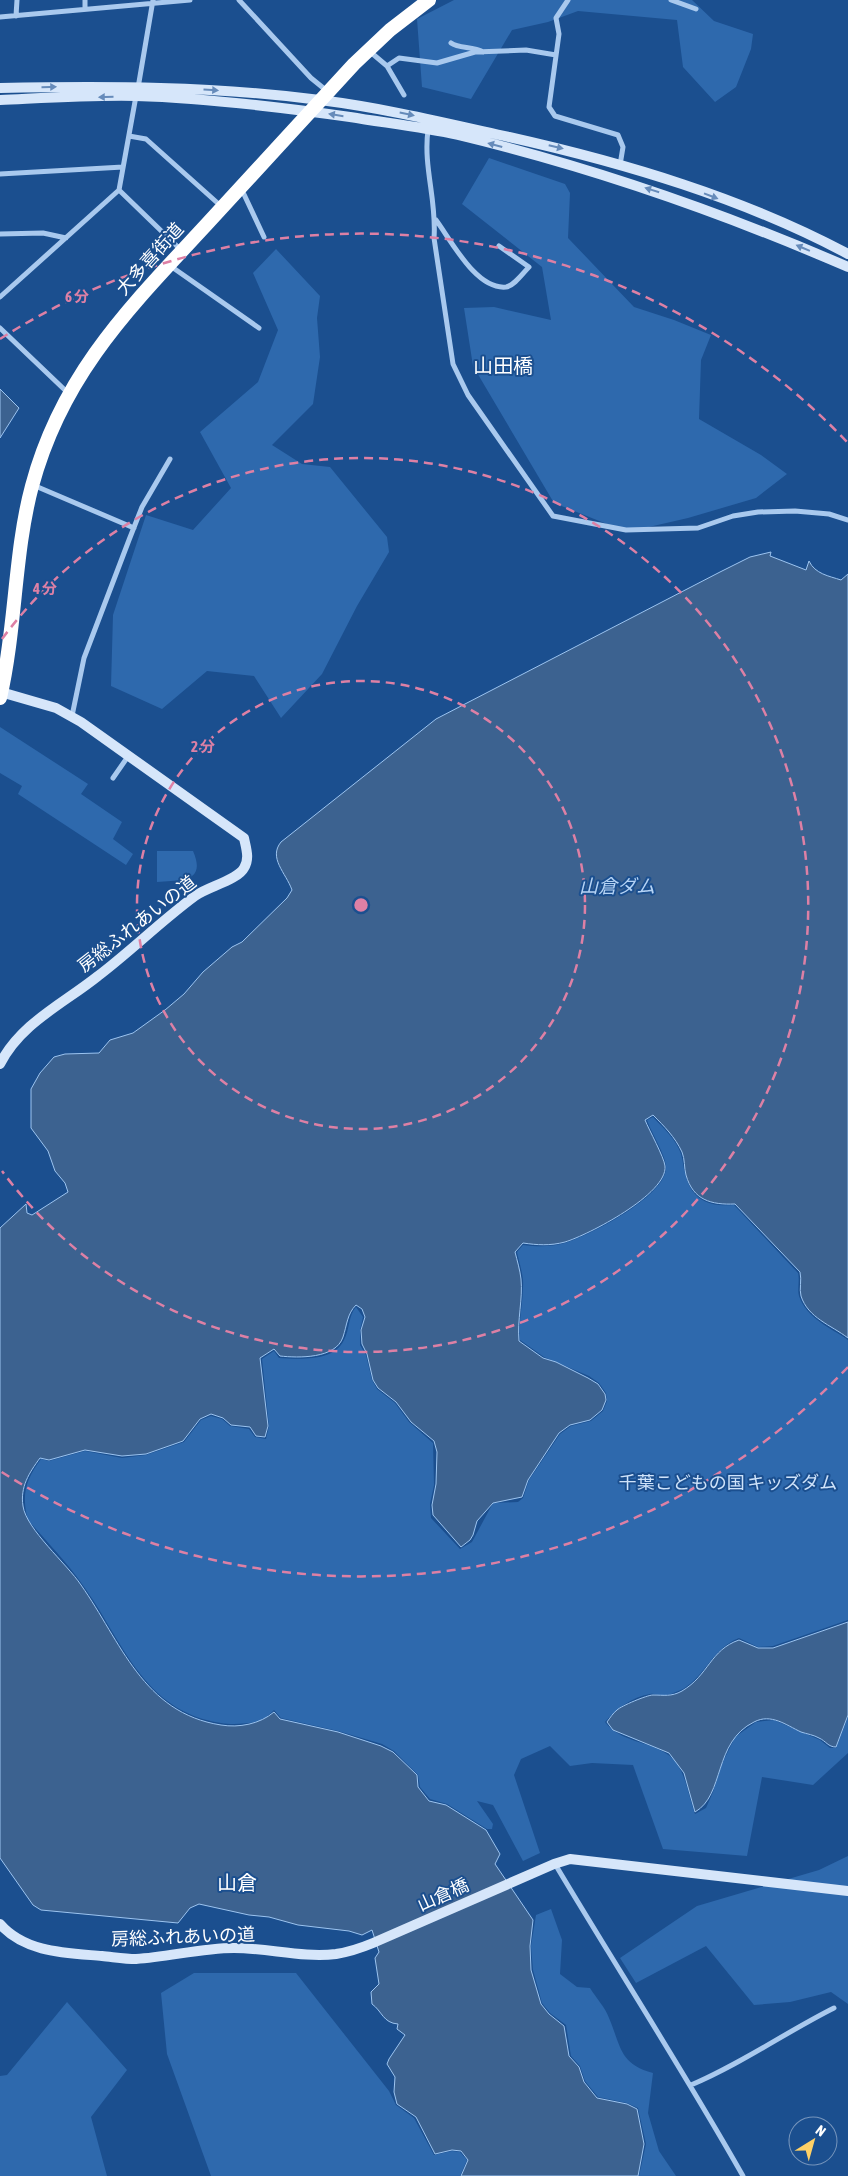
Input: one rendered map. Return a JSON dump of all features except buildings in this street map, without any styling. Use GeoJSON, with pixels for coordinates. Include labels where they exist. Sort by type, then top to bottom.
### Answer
{"type":"FeatureCollection","features":[{"type":"Feature","properties":{"kind":"highway","name":"大多喜街道"},"geometry":{"type":"LineString","coordinates":[[1,695],[10,646],[24,526],[32,485],[52,428],[69,393],[105,338],[168,265],[368,50],[429,0]]}},
{"type":"Feature","properties":{"kind":"street"},"geometry":{"type":"LineString","coordinates":[[16,16],[17,0]]}},
{"type":"Feature","properties":{"kind":"street"},"geometry":{"type":"LineString","coordinates":[[85,0],[85,9]]}},
{"type":"Feature","properties":{"kind":"street"},"geometry":{"type":"LineString","coordinates":[[0,17],[190,0]]}},
{"type":"Feature","properties":{"kind":"street"},"geometry":{"type":"LineString","coordinates":[[239,0],[325,96]]}},
{"type":"Feature","properties":{"kind":"street"},"geometry":{"type":"LineString","coordinates":[[568,0],[556,18],[560,34],[549,102],[551,113],[618,135],[623,147],[620,165]]}},
{"type":"Feature","properties":{"kind":"street"},"geometry":{"type":"LineString","coordinates":[[671,0],[696,10]]}},
{"type":"Feature","properties":{"kind":"street"},"geometry":{"type":"LineString","coordinates":[[0,297],[119,190],[153,2]]}},
{"type":"Feature","properties":{"kind":"street"},"geometry":{"type":"LineString","coordinates":[[450,44],[474,47],[483,52]]}},
{"type":"Feature","properties":{"kind":"street"},"geometry":{"type":"LineString","coordinates":[[368,50],[386,66],[404,95]]}},
{"type":"Feature","properties":{"kind":"street"},"geometry":{"type":"LineString","coordinates":[[386,66],[399,58],[437,63],[466,54],[483,52],[526,50],[556,55]]}},
{"type":"Feature","properties":{"kind":"street"},"geometry":{"type":"LineString","coordinates":[[0,88],[325,96],[457,124],[563,149],[620,165],[688,187],[793,227],[848,254]]}},
{"type":"Feature","properties":{"kind":"street"},"geometry":{"type":"LineString","coordinates":[[0,100],[137,91],[311,112],[456,134],[577,166],[683,200],[766,232],[848,267]]}},
{"type":"Feature","properties":{"kind":"street"},"geometry":{"type":"LineString","coordinates":[[428,130],[426,159],[436,220],[434,238],[453,364],[468,395],[553,516],[626,530],[698,528],[733,516],[758,512],[829,514],[848,520]]}},
{"type":"Feature","properties":{"kind":"street"},"geometry":{"type":"LineString","coordinates":[[129,136],[146,139],[222,208]]}},
{"type":"Feature","properties":{"kind":"street"},"geometry":{"type":"LineString","coordinates":[[0,174],[124,166]]}},
{"type":"Feature","properties":{"kind":"street"},"geometry":{"type":"LineString","coordinates":[[241,187],[264,238]]}},
{"type":"Feature","properties":{"kind":"street"},"geometry":{"type":"LineString","coordinates":[[683,200],[688,187]]}},
{"type":"Feature","properties":{"kind":"street"},"geometry":{"type":"LineString","coordinates":[[119,190],[182,251]]}},
{"type":"Feature","properties":{"kind":"street"},"geometry":{"type":"LineString","coordinates":[[436,220],[478,276],[490,284],[506,287],[512,285],[528,267],[499,246]]}},
{"type":"Feature","properties":{"kind":"street"},"geometry":{"type":"LineString","coordinates":[[0,234],[43,233],[66,238]]}},
{"type":"Feature","properties":{"kind":"street"},"geometry":{"type":"LineString","coordinates":[[168,265],[259,328]]}},
{"type":"Feature","properties":{"kind":"street"},"geometry":{"type":"LineString","coordinates":[[0,328],[69,393]]}},
{"type":"Feature","properties":{"kind":"street"},"geometry":{"type":"LineString","coordinates":[[72,716],[84,658],[142,507],[170,459]]}},
{"type":"Feature","properties":{"kind":"street"},"geometry":{"type":"LineString","coordinates":[[32,485],[134,528]]}},
{"type":"Feature","properties":{"kind":"street","name":"房総ふれあいの道"},"geometry":{"type":"LineString","coordinates":[[0,1064],[19,1036],[32,1024],[98,977],[197,895],[233,877],[244,869],[248,856],[244,838],[129,754],[72,716],[42,704],[1,695]]}},
{"type":"Feature","properties":{"kind":"street"},"geometry":{"type":"LineString","coordinates":[[113,778],[129,754]]}},
{"type":"Feature","properties":{"kind":"street","name":"山倉橋"},"geometry":{"type":"LineString","coordinates":[[373,1944],[554,1864],[570,1860],[589,1860],[848,1891]]}},
{"type":"Feature","properties":{"kind":"street"},"geometry":{"type":"LineString","coordinates":[[554,1864],[655,2031],[691,2085],[743,2176]]}},
{"type":"Feature","properties":{"kind":"street","name":"房総ふれあいの道"},"geometry":{"type":"LineString","coordinates":[[0,1924],[7,1932],[44,1950],[135,1959],[191,1950],[234,1948],[320,1955],[336,1954],[373,1944]]}},
{"type":"Feature","properties":{"kind":"street"},"geometry":{"type":"LineString","coordinates":[[691,2085],[714,2076],[787,2032],[834,2008]]}},
{"type":"Feature","properties":{"kind":"green space"},"geometry":{"type":"Polygon","coordinates":[[[454,0],[692,0],[714,21],[753,34],[751,49],[736,87],[715,102],[683,67],[677,20],[578,11],[548,22],[512,30],[471,99],[422,87],[417,19],[454,0]]]}},
{"type":"Feature","properties":{"kind":"green space"},"geometry":{"type":"Polygon","coordinates":[[[489,158],[565,184],[570,193],[568,238],[634,307],[711,335],[701,360],[699,419],[761,455],[787,474],[756,498],[688,518],[627,532],[554,503],[473,366],[464,308],[494,307],[551,320],[542,267],[462,204],[489,158]]]}},
{"type":"Feature","properties":{"kind":"green space"},"geometry":{"type":"Polygon","coordinates":[[[276,249],[320,296],[317,318],[320,357],[313,404],[272,445],[302,464],[330,467],[387,537],[389,552],[357,606],[322,674],[281,718],[254,676],[207,671],[162,709],[111,686],[113,615],[146,515],[193,530],[231,488],[200,432],[258,382],[278,330],[253,273],[276,249]]]}},
{"type":"Feature","properties":{"kind":"green space"},"geometry":{"type":"Polygon","coordinates":[[[0,727],[88,784],[81,794],[122,822],[113,839],[133,854],[126,865],[18,794],[22,786],[0,773],[0,727]]]}},
{"type":"Feature","properties":{"kind":"green space"},"geometry":{"type":"Polygon","coordinates":[[[157,851],[193,851],[197,869],[189,878],[157,882],[157,851]]]}},
{"type":"Feature","properties":{"kind":"green space","name":"千葉こどもの国 キッズダム"},"geometry":{"type":"Polygon","coordinates":[[[653,1117],[676,1143],[682,1156],[688,1182],[697,1196],[702,1200],[717,1205],[734,1205],[798,1273],[799,1296],[813,1317],[848,1340],[848,1620],[773,1646],[758,1647],[739,1638],[723,1648],[698,1677],[683,1689],[667,1695],[651,1694],[637,1698],[619,1708],[605,1722],[618,1734],[651,1746],[673,1759],[682,1773],[695,1814],[706,1808],[722,1764],[735,1737],[756,1722],[774,1720],[820,1740],[830,1748],[836,1748],[848,1717],[848,1753],[813,1785],[762,1777],[747,1856],[663,1849],[633,1765],[592,1763],[570,1766],[550,1746],[521,1759],[514,1775],[540,1853],[523,1861],[493,1805],[477,1801],[493,1824],[492,1829],[487,1829],[447,1804],[430,1799],[420,1787],[418,1775],[394,1751],[382,1744],[338,1731],[281,1718],[274,1710],[258,1721],[242,1724],[221,1723],[194,1716],[172,1704],[153,1689],[137,1670],[76,1576],[28,1520],[25,1503],[26,1488],[28,1480],[41,1459],[49,1461],[85,1451],[122,1458],[146,1455],[184,1442],[201,1420],[211,1416],[222,1419],[230,1426],[249,1429],[255,1437],[266,1439],[269,1426],[262,1359],[274,1351],[279,1358],[296,1359],[315,1358],[332,1352],[344,1340],[356,1307],[363,1317],[360,1330],[360,1345],[366,1355],[372,1380],[377,1389],[395,1403],[409,1422],[433,1443],[434,1485],[430,1504],[431,1518],[460,1549],[472,1542],[493,1503],[518,1502],[523,1498],[529,1480],[560,1434],[571,1426],[591,1421],[603,1411],[607,1401],[606,1393],[599,1383],[589,1376],[544,1357],[520,1340],[523,1280],[517,1252],[523,1245],[544,1246],[565,1243],[576,1239],[626,1213],[655,1189],[664,1177],[666,1166],[647,1120],[653,1117]]]}},
{"type":"Feature","properties":{"kind":"green space"},"geometry":{"type":"Polygon","coordinates":[[[848,1856],[848,2004],[831,1992],[790,2002],[754,2005],[706,1946],[636,1983],[620,1958],[697,1906],[819,1870],[848,1856]]]}},
{"type":"Feature","properties":{"kind":"green space"},"geometry":{"type":"Polygon","coordinates":[[[551,1909],[562,1940],[560,1974],[577,1987],[590,1988],[603,2006],[619,2045],[627,2059],[633,2065],[653,2073],[648,2113],[659,2151],[676,2176],[639,2176],[646,2144],[638,2108],[627,2103],[598,2097],[585,2081],[580,2066],[571,2056],[566,2025],[550,2013],[542,2003],[533,1970],[531,1946],[536,1915],[551,1909]]]}},
{"type":"Feature","properties":{"kind":"green space"},"geometry":{"type":"Polygon","coordinates":[[[194,1973],[296,1973],[389,2091],[396,2105],[414,2118],[434,2155],[452,2151],[460,2152],[467,2160],[460,2176],[211,2176],[167,2054],[161,1993],[194,1973]]]}},
{"type":"Feature","properties":{"kind":"green space"},"geometry":{"type":"Polygon","coordinates":[[[67,2002],[127,2070],[91,2117],[107,2176],[0,2176],[0,2076],[7,2075],[67,2002]]]}},
{"type":"Feature","properties":{"kind":"water"},"geometry":{"type":"Polygon","coordinates":[[[0,389],[19,408],[0,438],[0,389]]]}},
{"type":"Feature","properties":{"kind":"water","name":"山倉ダム"},"geometry":{"type":"Polygon","coordinates":[[[771,552],[770,556],[806,570],[809,561],[819,572],[841,580],[848,574],[848,1338],[814,1316],[804,1304],[801,1296],[800,1272],[735,1204],[711,1202],[693,1190],[686,1175],[683,1155],[679,1147],[669,1132],[653,1115],[645,1120],[665,1166],[663,1177],[654,1189],[625,1212],[576,1238],[554,1244],[538,1245],[523,1243],[515,1252],[520,1272],[521,1287],[519,1341],[543,1358],[556,1362],[598,1384],[605,1394],[606,1400],[602,1410],[590,1420],[570,1425],[559,1433],[528,1480],[522,1497],[493,1503],[477,1521],[470,1540],[461,1547],[433,1515],[432,1505],[436,1484],[437,1452],[434,1441],[411,1422],[396,1402],[378,1388],[373,1380],[367,1354],[362,1344],[361,1330],[365,1317],[362,1309],[356,1305],[349,1316],[343,1337],[333,1350],[316,1356],[296,1357],[280,1356],[274,1349],[260,1358],[268,1426],[265,1437],[256,1436],[250,1427],[231,1425],[223,1418],[211,1414],[200,1419],[183,1441],[146,1454],[122,1456],[85,1450],[49,1460],[40,1458],[24,1486],[23,1506],[31,1525],[81,1585],[137,1672],[153,1690],[172,1706],[194,1718],[228,1726],[256,1722],[274,1712],[280,1719],[338,1732],[381,1746],[393,1752],[417,1775],[418,1787],[429,1801],[446,1805],[486,1830],[500,1854],[495,1864],[533,1920],[530,1946],[531,1970],[541,2004],[549,2014],[564,2026],[569,2056],[579,2067],[584,2082],[597,2098],[627,2104],[637,2109],[644,2144],[638,2176],[461,2176],[468,2160],[461,2151],[452,2150],[435,2154],[416,2117],[397,2104],[394,2092],[395,2077],[387,2064],[405,2035],[397,2029],[398,2024],[386,2019],[372,2004],[371,1992],[379,1984],[375,1958],[379,1952],[372,1930],[362,1935],[349,1931],[298,1925],[269,1917],[249,1915],[199,1904],[190,1908],[178,1923],[41,1910],[33,1905],[0,1858],[0,1228],[26,1204],[27,1213],[32,1215],[68,1192],[65,1183],[55,1171],[48,1151],[31,1128],[31,1089],[40,1073],[54,1057],[65,1054],[99,1053],[110,1040],[133,1033],[165,1010],[184,994],[203,972],[232,947],[242,942],[287,898],[292,890],[277,860],[277,848],[281,842],[436,719],[750,557],[771,552]]]}},
{"type":"Feature","properties":{"kind":"water"},"geometry":{"type":"Polygon","coordinates":[[[848,1622],[848,1715],[836,1747],[817,1737],[772,1719],[754,1722],[741,1731],[732,1742],[725,1755],[711,1794],[695,1812],[684,1773],[669,1753],[613,1730],[607,1722],[617,1710],[634,1701],[650,1695],[671,1695],[682,1691],[698,1678],[715,1656],[729,1644],[739,1640],[758,1648],[773,1648],[848,1622]]]}},
{"type":"Feature","properties":{"kind":"district","name":"山田橋"},"geometry":{"type":"Point","coordinates":[503,366]}},
{"type":"Feature","properties":{"kind":"district","name":"山倉"},"geometry":{"type":"Point","coordinates":[237,1883]}}]}
